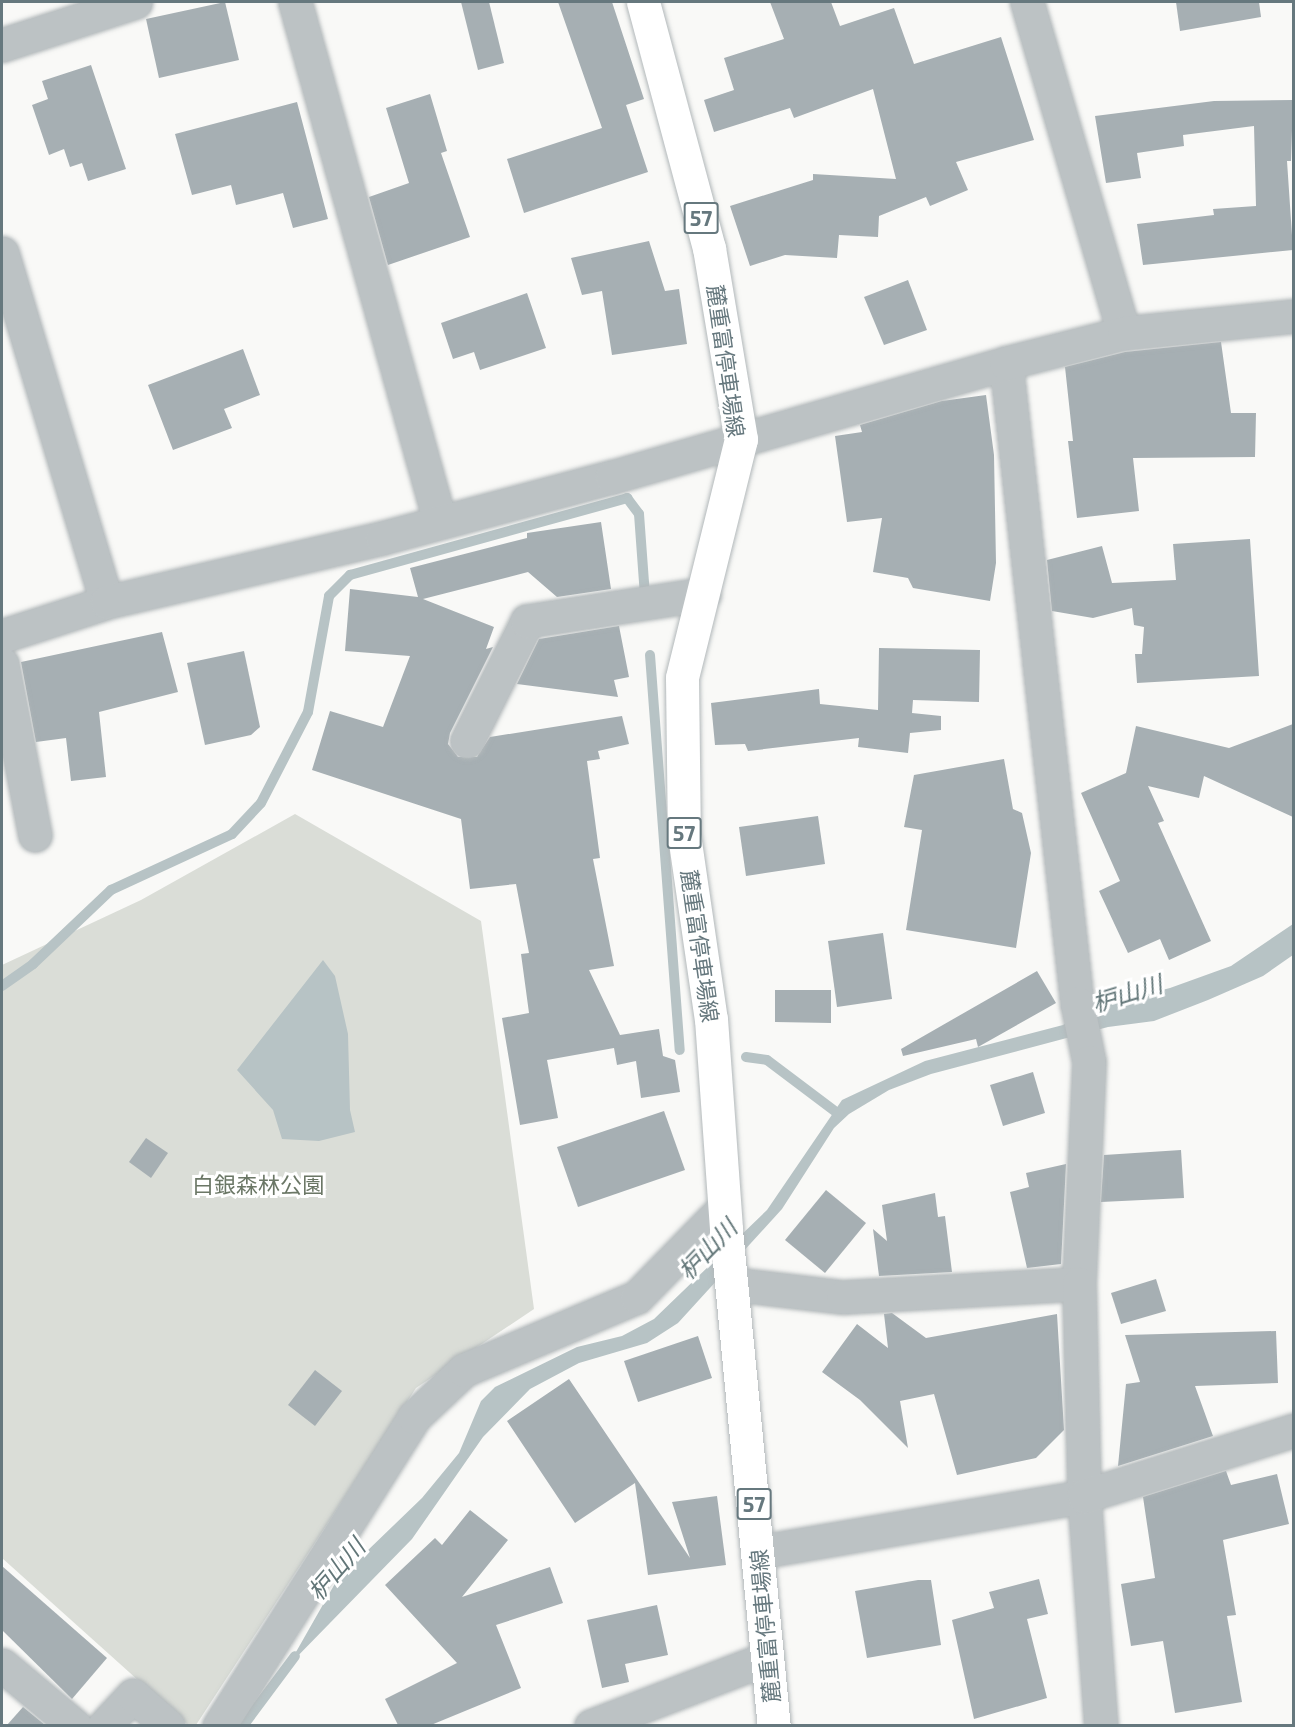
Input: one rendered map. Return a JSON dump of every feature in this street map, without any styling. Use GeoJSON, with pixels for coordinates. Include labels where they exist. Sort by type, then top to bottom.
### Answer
{"type":"FeatureCollection","features":[{"type":"Feature","properties":{"kind":"main road","name":"麓重富停車場線"},"geometry":{"type":"LineString","coordinates":[[643,2],[709,248],[741,439],[682,678],[684,835],[711,1019],[725,1219],[774,1725]]}},
{"type":"Feature","properties":{"kind":"street"},"geometry":{"type":"LineString","coordinates":[[2,45],[135,2]]}},
{"type":"Feature","properties":{"kind":"street"},"geometry":{"type":"LineString","coordinates":[[295,2],[440,522]]}},
{"type":"Feature","properties":{"kind":"street"},"geometry":{"type":"LineString","coordinates":[[1027,2],[1124,333]]}},
{"type":"Feature","properties":{"kind":"street"},"geometry":{"type":"LineString","coordinates":[[2,253],[107,602]]}},
{"type":"Feature","properties":{"kind":"street"},"geometry":{"type":"LineString","coordinates":[[2,636],[107,602],[440,522],[1006,363],[1124,333],[1293,316]]}},
{"type":"Feature","properties":{"kind":"street"},"geometry":{"type":"LineString","coordinates":[[1006,363],[1077,1003],[1087,1052],[1079,1284],[1084,1496],[1101,1725]]}},
{"type":"Feature","properties":{"kind":"street"},"geometry":{"type":"LineString","coordinates":[[467,741],[526,621],[704,594]]}},
{"type":"Feature","properties":{"kind":"street"},"geometry":{"type":"LineString","coordinates":[[2,664],[35,835]]}},
{"type":"Feature","properties":{"kind":"street"},"geometry":{"type":"LineString","coordinates":[[219,1725],[414,1417],[464,1370],[637,1297],[725,1219]]}},
{"type":"Feature","properties":{"kind":"street"},"geometry":{"type":"LineString","coordinates":[[732,1284],[843,1297],[1079,1284]]}},
{"type":"Feature","properties":{"kind":"street"},"geometry":{"type":"LineString","coordinates":[[758,1552],[1084,1496],[1293,1430]]}},
{"type":"Feature","properties":{"kind":"street"},"geometry":{"type":"LineString","coordinates":[[591,1725],[767,1658]]}},
{"type":"Feature","properties":{"kind":"street"},"geometry":{"type":"LineString","coordinates":[[2,1665],[75,1725]]}},
{"type":"Feature","properties":{"kind":"street"},"geometry":{"type":"LineString","coordinates":[[104,1725],[133,1695],[168,1725]]}},
{"type":"Feature","properties":{"kind":"green space","name":"白銀森林公園"},"geometry":{"type":"Polygon","coordinates":[[[295,814],[481,921],[534,1309],[416,1388],[196,1725],[188,1725],[2,1558],[2,965],[141,900],[295,814]]]}},
{"type":"Feature","properties":{"kind":"shaded area"},"geometry":{"type":"Polygon","coordinates":[[[1293,924],[1293,955],[1263,976],[1208,1000],[1154,1021],[1108,1027],[931,1074],[889,1090],[849,1114],[834,1128],[782,1209],[678,1323],[647,1343],[579,1363],[530,1389],[483,1437],[412,1539],[288,1666],[337,1580],[422,1498],[459,1453],[481,1401],[495,1387],[577,1347],[622,1336],[654,1319],[767,1210],[842,1100],[925,1061],[1063,1025],[1096,1007],[1170,988],[1231,966],[1293,924]]]}},
{"type":"Feature","properties":{"kind":"shaded area"},"geometry":{"type":"Polygon","coordinates":[[[323,960],[335,976],[348,1034],[350,1110],[355,1132],[319,1141],[282,1139],[273,1110],[237,1070],[323,960]]]}},
{"type":"Feature","properties":{"kind":"building"},"geometry":{"type":"Polygon","coordinates":[[[225,2],[239,60],[159,78],[146,19],[225,2]]]}},
{"type":"Feature","properties":{"kind":"building"},"geometry":{"type":"Polygon","coordinates":[[[461,2],[489,2],[504,63],[478,70],[461,2]]]}},
{"type":"Feature","properties":{"kind":"building"},"geometry":{"type":"Polygon","coordinates":[[[558,2],[612,2],[644,99],[626,105],[648,172],[524,213],[507,159],[602,128],[558,2]]]}},
{"type":"Feature","properties":{"kind":"building"},"geometry":{"type":"Polygon","coordinates":[[[770,2],[831,2],[840,26],[894,8],[914,64],[1001,37],[1034,140],[956,162],[968,190],[930,206],[926,197],[879,216],[878,237],[839,235],[837,258],[785,255],[750,266],[730,206],[813,180],[813,174],[896,179],[873,89],[794,118],[790,108],[714,132],[704,100],[734,90],[724,58],[784,39],[770,2]]]}},
{"type":"Feature","properties":{"kind":"building"},"geometry":{"type":"Polygon","coordinates":[[[1176,2],[1259,2],[1261,17],[1180,31],[1176,2]]]}},
{"type":"Feature","properties":{"kind":"building"},"geometry":{"type":"Polygon","coordinates":[[[91,65],[126,169],[88,181],[82,163],[70,167],[64,149],[49,155],[32,105],[48,99],[42,81],[91,65]]]}},
{"type":"Feature","properties":{"kind":"building"},"geometry":{"type":"Polygon","coordinates":[[[430,94],[447,151],[441,153],[470,237],[388,265],[369,197],[409,183],[386,108],[430,94]]]}},
{"type":"Feature","properties":{"kind":"building"},"geometry":{"type":"Polygon","coordinates":[[[1293,100],[1291,161],[1287,161],[1293,250],[1143,265],[1137,224],[1214,215],[1213,209],[1256,206],[1254,126],[1183,135],[1184,146],[1137,153],[1141,178],[1106,183],[1095,116],[1214,101],[1293,100]]]}},
{"type":"Feature","properties":{"kind":"building"},"geometry":{"type":"Polygon","coordinates":[[[297,102],[328,219],[293,228],[283,193],[236,205],[231,185],[192,195],[175,134],[297,102]]]}},
{"type":"Feature","properties":{"kind":"building"},"geometry":{"type":"Polygon","coordinates":[[[649,241],[665,291],[679,289],[687,344],[612,355],[602,291],[582,295],[571,258],[649,241]]]}},
{"type":"Feature","properties":{"kind":"building"},"geometry":{"type":"Polygon","coordinates":[[[908,280],[927,330],[884,345],[864,297],[908,280]]]}},
{"type":"Feature","properties":{"kind":"building"},"geometry":{"type":"Polygon","coordinates":[[[527,293],[546,348],[480,370],[474,352],[453,359],[441,323],[527,293]]]}},
{"type":"Feature","properties":{"kind":"building"},"geometry":{"type":"Polygon","coordinates":[[[1221,342],[1231,413],[1256,413],[1255,457],[1133,458],[1139,511],[1077,518],[1068,441],[1073,441],[1065,367],[1125,352],[1221,342]]]}},
{"type":"Feature","properties":{"kind":"building"},"geometry":{"type":"Polygon","coordinates":[[[243,349],[260,395],[224,409],[232,428],[173,450],[148,385],[243,349]]]}},
{"type":"Feature","properties":{"kind":"building"},"geometry":{"type":"Polygon","coordinates":[[[986,395],[994,455],[996,563],[990,601],[913,588],[908,578],[873,572],[882,518],[847,522],[835,436],[862,432],[860,425],[942,401],[986,395]]]}},
{"type":"Feature","properties":{"kind":"building"},"geometry":{"type":"Polygon","coordinates":[[[601,522],[611,589],[557,597],[528,572],[423,599],[494,627],[486,649],[493,647],[450,733],[448,744],[458,757],[477,757],[490,737],[622,716],[629,744],[598,751],[600,759],[587,761],[600,858],[593,859],[614,966],[589,970],[620,1035],[659,1029],[663,1056],[675,1060],[680,1092],[641,1098],[636,1061],[617,1065],[614,1048],[547,1060],[558,1118],[520,1125],[502,1018],[529,1013],[521,954],[529,953],[516,884],[470,889],[461,819],[312,770],[330,711],[383,727],[410,656],[345,651],[350,589],[418,597],[410,568],[527,538],[527,533],[601,522]]]}},
{"type":"Feature","properties":{"kind":"building"},"geometry":{"type":"Polygon","coordinates":[[[1250,539],[1259,676],[1137,683],[1135,654],[1142,654],[1144,627],[1134,625],[1132,608],[1093,618],[1052,611],[1047,560],[1102,546],[1112,583],[1176,580],[1173,544],[1250,539]]]}},
{"type":"Feature","properties":{"kind":"building"},"geometry":{"type":"Polygon","coordinates":[[[619,626],[629,677],[614,680],[618,697],[517,684],[539,639],[619,626]]]}},
{"type":"Feature","properties":{"kind":"building"},"geometry":{"type":"Polygon","coordinates":[[[162,632],[178,692],[99,712],[106,777],[71,781],[66,738],[36,742],[21,662],[162,632]]]}},
{"type":"Feature","properties":{"kind":"building"},"geometry":{"type":"Polygon","coordinates":[[[879,648],[980,650],[979,702],[913,700],[912,713],[941,716],[941,730],[910,733],[908,753],[858,747],[859,738],[748,751],[745,744],[715,745],[711,703],[819,689],[820,704],[878,710],[879,648]]]}},
{"type":"Feature","properties":{"kind":"building"},"geometry":{"type":"Polygon","coordinates":[[[244,651],[260,727],[251,735],[205,745],[187,663],[244,651]]]}},
{"type":"Feature","properties":{"kind":"building"},"geometry":{"type":"Polygon","coordinates":[[[1293,724],[1293,817],[1204,776],[1199,798],[1148,786],[1164,821],[1158,823],[1211,941],[1169,960],[1160,939],[1128,953],[1099,891],[1120,881],[1081,793],[1126,773],[1136,726],[1229,748],[1293,724]]]}},
{"type":"Feature","properties":{"kind":"building"},"geometry":{"type":"Polygon","coordinates":[[[1004,759],[1013,809],[1022,813],[1031,853],[1016,948],[906,930],[922,830],[904,827],[914,775],[1004,759]]]}},
{"type":"Feature","properties":{"kind":"building"},"geometry":{"type":"Polygon","coordinates":[[[818,816],[825,864],[746,876],[739,827],[818,816]]]}},
{"type":"Feature","properties":{"kind":"building"},"geometry":{"type":"Polygon","coordinates":[[[883,933],[892,999],[837,1007],[828,941],[883,933]]]}},
{"type":"Feature","properties":{"kind":"building"},"geometry":{"type":"Polygon","coordinates":[[[1037,971],[1056,1003],[978,1047],[976,1039],[903,1056],[901,1049],[1037,971]]]}},
{"type":"Feature","properties":{"kind":"building"},"geometry":{"type":"Polygon","coordinates":[[[775,990],[831,990],[831,1023],[775,1022],[775,990]]]}},
{"type":"Feature","properties":{"kind":"building"},"geometry":{"type":"Polygon","coordinates":[[[1033,1072],[1045,1113],[1003,1126],[990,1085],[1033,1072]]]}},
{"type":"Feature","properties":{"kind":"building"},"geometry":{"type":"Polygon","coordinates":[[[664,1111],[685,1170],[578,1207],[557,1147],[664,1111]]]}},
{"type":"Feature","properties":{"kind":"building"},"geometry":{"type":"Polygon","coordinates":[[[146,1138],[168,1153],[151,1178],[129,1162],[146,1138]]]}},
{"type":"Feature","properties":{"kind":"building"},"geometry":{"type":"Polygon","coordinates":[[[1181,1150],[1184,1198],[1101,1202],[1104,1155],[1181,1150]]]}},
{"type":"Feature","properties":{"kind":"building"},"geometry":{"type":"Polygon","coordinates":[[[1066,1164],[1061,1264],[1027,1268],[1010,1192],[1029,1187],[1026,1173],[1066,1164]]]}},
{"type":"Feature","properties":{"kind":"building"},"geometry":{"type":"Polygon","coordinates":[[[826,1190],[866,1223],[825,1273],[785,1240],[826,1190]]]}},
{"type":"Feature","properties":{"kind":"building"},"geometry":{"type":"Polygon","coordinates":[[[935,1193],[938,1217],[945,1216],[952,1272],[879,1276],[873,1229],[887,1241],[882,1205],[935,1193]]]}},
{"type":"Feature","properties":{"kind":"building"},"geometry":{"type":"Polygon","coordinates":[[[1156,1279],[1166,1311],[1121,1324],[1111,1293],[1156,1279]]]}},
{"type":"Feature","properties":{"kind":"building"},"geometry":{"type":"Polygon","coordinates":[[[892,1313],[926,1338],[1057,1314],[1064,1430],[1036,1458],[957,1475],[934,1394],[900,1401],[908,1448],[860,1400],[822,1372],[857,1324],[888,1348],[884,1314],[892,1313]]]}},
{"type":"Feature","properties":{"kind":"building"},"geometry":{"type":"Polygon","coordinates":[[[1276,1331],[1278,1383],[1195,1386],[1213,1436],[1118,1466],[1126,1384],[1140,1382],[1125,1335],[1276,1331]]]}},
{"type":"Feature","properties":{"kind":"building"},"geometry":{"type":"Polygon","coordinates":[[[698,1336],[712,1378],[638,1402],[624,1361],[698,1336]]]}},
{"type":"Feature","properties":{"kind":"building"},"geometry":{"type":"Polygon","coordinates":[[[315,1370],[342,1391],[315,1426],[288,1405],[315,1370]]]}},
{"type":"Feature","properties":{"kind":"building"},"geometry":{"type":"Polygon","coordinates":[[[569,1379],[690,1558],[672,1502],[717,1496],[726,1565],[648,1575],[635,1483],[575,1523],[507,1421],[569,1379]]]}},
{"type":"Feature","properties":{"kind":"building"},"geometry":{"type":"Polygon","coordinates":[[[1226,1471],[1231,1485],[1277,1474],[1289,1524],[1223,1540],[1236,1615],[1227,1616],[1242,1702],[1175,1713],[1163,1641],[1131,1646],[1121,1584],[1155,1578],[1143,1497],[1226,1471]]]}},
{"type":"Feature","properties":{"kind":"building"},"geometry":{"type":"Polygon","coordinates":[[[470,1510],[508,1540],[462,1597],[550,1567],[563,1603],[496,1625],[521,1688],[431,1725],[398,1725],[385,1699],[457,1663],[385,1585],[435,1538],[442,1545],[470,1510]]]}},
{"type":"Feature","properties":{"kind":"building"},"geometry":{"type":"Polygon","coordinates":[[[2,1566],[107,1658],[72,1699],[2,1630],[2,1566]]]}},
{"type":"Feature","properties":{"kind":"building"},"geometry":{"type":"Polygon","coordinates":[[[1039,1579],[1048,1614],[1027,1619],[1047,1698],[974,1719],[952,1620],[994,1608],[989,1592],[1039,1579]]]}},
{"type":"Feature","properties":{"kind":"building"},"geometry":{"type":"Polygon","coordinates":[[[918,1580],[931,1580],[941,1645],[867,1658],[855,1591],[918,1580]]]}},
{"type":"Feature","properties":{"kind":"building"},"geometry":{"type":"Polygon","coordinates":[[[657,1605],[668,1655],[625,1664],[629,1682],[602,1688],[587,1620],[657,1605]]]}},
{"type":"Feature","properties":{"kind":"building"},"geometry":{"type":"Polygon","coordinates":[[[23,1707],[45,1725],[7,1725],[23,1707]]]}},
{"type":"Feature","properties":{"kind":"waterway"},"geometry":{"type":"LineString","coordinates":[[2,986],[33,964],[111,890],[232,834],[261,803],[308,712],[329,596],[350,575],[627,498],[639,514],[645,595]]}},
{"type":"Feature","properties":{"kind":"waterway"},"geometry":{"type":"LineString","coordinates":[[650,655],[680,1050]]}},
{"type":"Feature","properties":{"kind":"waterway"},"geometry":{"type":"LineString","coordinates":[[746,1057],[767,1060],[840,1115]]}},
{"type":"Feature","properties":{"kind":"waterway","name":"枦山川"},"geometry":{"type":"LineString","coordinates":[[243,1726],[295,1656]]}}]}
